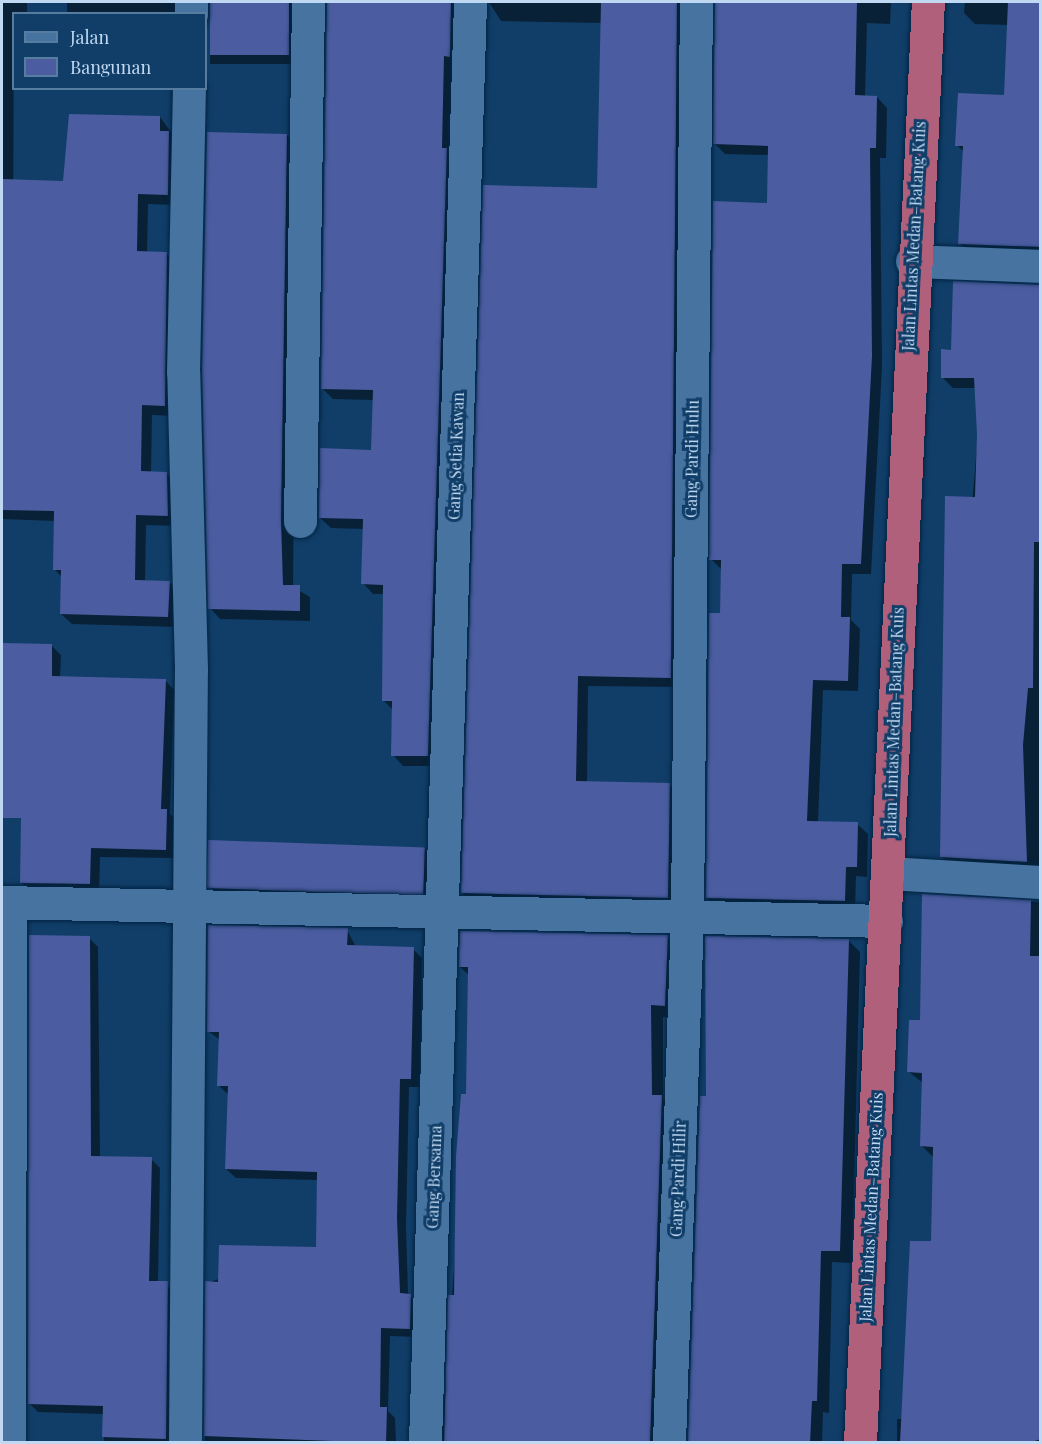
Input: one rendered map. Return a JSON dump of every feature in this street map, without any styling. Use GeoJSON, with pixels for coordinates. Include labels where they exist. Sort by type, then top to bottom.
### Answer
{"type":"FeatureCollection","features":[{"type":"Feature","properties":{"kind":"highway","name":"Jalan Lintas Medan–Batang Kuis"},"geometry":{"type":"LineString","coordinates":[[860,1443],[886,921],[912,261],[928,2]]}},
{"type":"Feature","properties":{"kind":"street"},"geometry":{"type":"LineString","coordinates":[[300,521],[308,2]]}},
{"type":"Feature","properties":{"kind":"street","name":"Gang Setia Kawan"},"geometry":{"type":"LineString","coordinates":[[442,911],[471,2]]}},
{"type":"Feature","properties":{"kind":"street","name":"Gang Pardi Hulu"},"geometry":{"type":"LineString","coordinates":[[687,916],[696,2]]}},
{"type":"Feature","properties":{"kind":"street"},"geometry":{"type":"LineString","coordinates":[[185,1443],[190,908],[183,372],[189,90]]}},
{"type":"Feature","properties":{"kind":"street"},"geometry":{"type":"LineString","coordinates":[[912,261],[1041,266]]}},
{"type":"Feature","properties":{"kind":"street"},"geometry":{"type":"LineString","coordinates":[[888,873],[1041,882]]}},
{"type":"Feature","properties":{"kind":"street"},"geometry":{"type":"LineString","coordinates":[[9,1443],[6,902],[190,908],[886,921]]}},
{"type":"Feature","properties":{"kind":"street","name":"Gang Bersama"},"geometry":{"type":"LineString","coordinates":[[425,1443],[442,911]]}},
{"type":"Feature","properties":{"kind":"street","name":"Gang Pardi Hilir"},"geometry":{"type":"LineString","coordinates":[[669,1443],[687,916]]}},
{"type":"Feature","properties":{"kind":"building"},"geometry":{"type":"Polygon","coordinates":[[[210,2],[289,2],[289,55],[210,55],[210,2]]]}},
{"type":"Feature","properties":{"kind":"building"},"geometry":{"type":"Polygon","coordinates":[[[327,2],[451,2],[450,57],[444,56],[442,148],[447,148],[428,756],[391,756],[392,701],[382,701],[383,585],[361,584],[363,519],[319,518],[320,448],[371,450],[373,390],[321,389],[327,2]]]}},
{"type":"Feature","properties":{"kind":"building"},"geometry":{"type":"Polygon","coordinates":[[[601,2],[677,2],[671,678],[578,676],[576,781],[670,783],[668,898],[461,893],[483,185],[597,188],[601,2]]]}},
{"type":"Feature","properties":{"kind":"building"},"geometry":{"type":"Polygon","coordinates":[[[715,2],[857,2],[855,95],[877,96],[876,148],[870,148],[872,356],[861,564],[842,564],[841,617],[850,617],[848,681],[813,680],[807,821],[858,822],[857,867],[846,867],[845,901],[706,898],[709,613],[720,613],[721,560],[709,560],[713,201],[767,203],[768,146],[713,144],[715,2]]]}},
{"type":"Feature","properties":{"kind":"building"},"geometry":{"type":"Polygon","coordinates":[[[1008,2],[1041,2],[1041,247],[958,244],[963,146],[955,146],[958,93],[1004,95],[1008,2]]]}},
{"type":"Feature","properties":{"kind":"building"},"geometry":{"type":"Polygon","coordinates":[[[69,114],[160,116],[160,131],[169,131],[168,195],[138,194],[137,251],[167,252],[165,406],[142,405],[141,471],[167,472],[168,516],[136,515],[135,580],[170,581],[168,617],[60,614],[61,570],[53,570],[54,511],[2,510],[2,179],[63,181],[69,114]]]}},
{"type":"Feature","properties":{"kind":"building"},"geometry":{"type":"Polygon","coordinates":[[[207,132],[287,134],[281,521],[283,585],[300,585],[300,611],[208,609],[202,372],[207,132]]]}},
{"type":"Feature","properties":{"kind":"building"},"geometry":{"type":"Polygon","coordinates":[[[953,281],[1041,285],[1041,542],[1034,542],[1033,688],[1028,688],[1023,745],[1027,862],[940,857],[945,496],[975,497],[977,434],[974,378],[941,378],[941,349],[951,350],[953,281]]]}},
{"type":"Feature","properties":{"kind":"building"},"geometry":{"type":"Polygon","coordinates":[[[2,643],[52,644],[52,676],[166,679],[161,809],[167,809],[166,850],[91,848],[90,884],[20,883],[21,818],[2,818],[2,643]]]}},
{"type":"Feature","properties":{"kind":"building"},"geometry":{"type":"Polygon","coordinates":[[[208,840],[425,848],[423,896],[206,888],[208,840]]]}},
{"type":"Feature","properties":{"kind":"building"},"geometry":{"type":"Polygon","coordinates":[[[922,894],[1031,900],[1030,956],[1041,956],[1041,1439],[1028,1443],[900,1443],[910,1241],[931,1241],[933,1147],[920,1146],[922,1073],[907,1072],[909,1020],[920,1020],[922,894]]]}},
{"type":"Feature","properties":{"kind":"building"},"geometry":{"type":"Polygon","coordinates":[[[208,925],[348,928],[347,945],[414,947],[411,1079],[400,1079],[397,1218],[400,1293],[411,1294],[410,1329],[381,1328],[380,1407],[387,1407],[386,1443],[204,1436],[205,1281],[218,1282],[219,1245],[316,1247],[317,1172],[225,1169],[228,1086],[217,1086],[219,1032],[207,1032],[208,925]]]}},
{"type":"Feature","properties":{"kind":"building"},"geometry":{"type":"Polygon","coordinates":[[[460,931],[668,935],[665,1006],[651,1005],[652,1095],[662,1095],[650,1443],[444,1443],[448,1295],[454,1295],[456,1156],[461,1094],[466,1094],[468,967],[459,967],[460,931]]]}},
{"type":"Feature","properties":{"kind":"building"},"geometry":{"type":"Polygon","coordinates":[[[29,935],[90,936],[91,1156],[152,1157],[149,1281],[168,1281],[166,1439],[102,1437],[103,1406],[28,1404],[29,935]]]}},
{"type":"Feature","properties":{"kind":"building"},"geometry":{"type":"Polygon","coordinates":[[[705,936],[849,939],[840,1251],[821,1251],[817,1401],[812,1401],[810,1443],[688,1443],[700,1096],[706,1096],[705,936]]]}}]}
